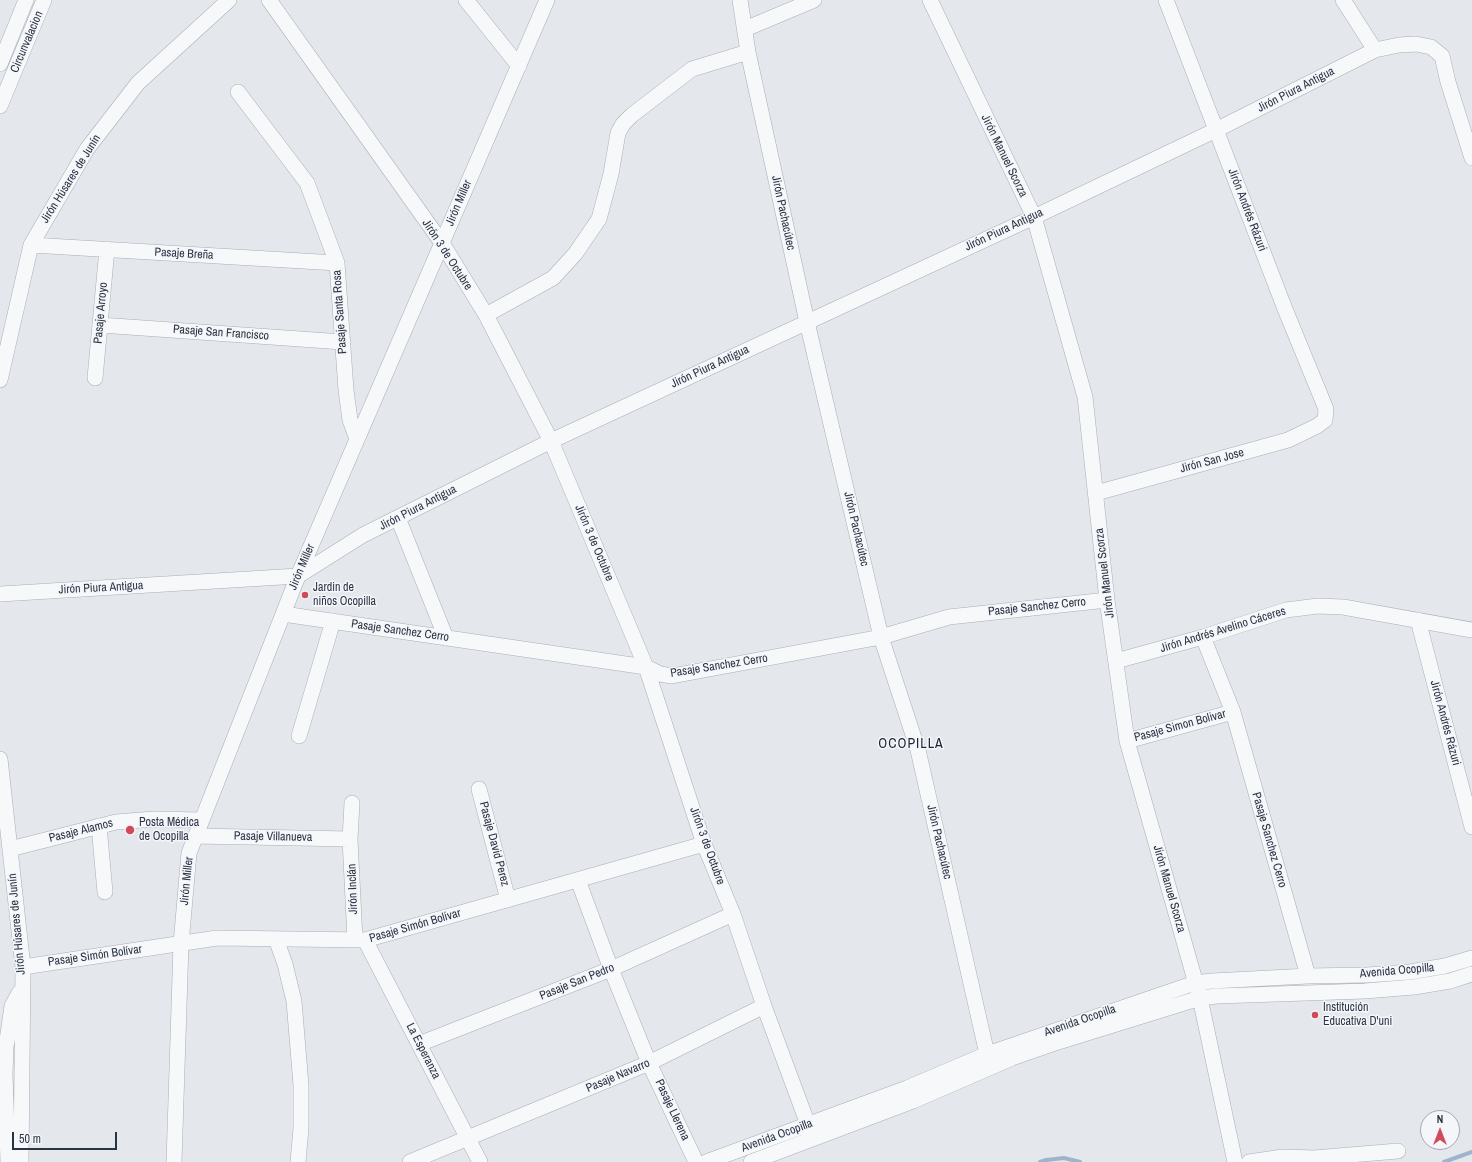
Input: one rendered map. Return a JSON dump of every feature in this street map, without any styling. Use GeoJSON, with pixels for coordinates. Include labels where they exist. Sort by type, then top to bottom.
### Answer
{"type":"FeatureCollection","features":[{"type":"Feature","properties":{"kind":"street","name":"Circunvalacion"},"geometry":{"type":"LineString","coordinates":[[0,64],[26,0]]}},
{"type":"Feature","properties":{"kind":"street","name":"Circunvalacion"},"geometry":{"type":"LineString","coordinates":[[0,106],[44,0]]}},
{"type":"Feature","properties":{"kind":"street","name":"Jirón Húsares de Junín"},"geometry":{"type":"LineString","coordinates":[[0,380],[31,244],[86,149],[138,83],[229,0]]}},
{"type":"Feature","properties":{"kind":"street","name":"Jirón 3 de Octubre"},"geometry":{"type":"LineString","coordinates":[[269,0],[442,243],[486,315],[551,441],[646,667],[704,844],[733,914],[764,1006],[810,1132]]}},
{"type":"Feature","properties":{"kind":"street"},"geometry":{"type":"LineString","coordinates":[[466,0],[519,66]]}},
{"type":"Feature","properties":{"kind":"street","name":"Jirón Miller"},"geometry":{"type":"LineString","coordinates":[[174,1162],[181,944],[189,853],[298,576],[547,0]]}},
{"type":"Feature","properties":{"kind":"street","name":"Jirón Pachacútec"},"geometry":{"type":"LineString","coordinates":[[740,0],[748,52],[807,322],[881,637],[918,750],[987,1054]]}},
{"type":"Feature","properties":{"kind":"street"},"geometry":{"type":"LineString","coordinates":[[745,29],[814,0]]}},
{"type":"Feature","properties":{"kind":"street","name":"Jirón Manuel Scorza"},"geometry":{"type":"LineString","coordinates":[[930,0],[1034,217],[1085,397],[1107,600],[1127,741],[1200,998],[1235,1162]]}},
{"type":"Feature","properties":{"kind":"street","name":"Jirón Andrés Rázuri"},"geometry":{"type":"LineString","coordinates":[[1166,0],[1285,309],[1326,409],[1325,420]]}},
{"type":"Feature","properties":{"kind":"street"},"geometry":{"type":"LineString","coordinates":[[1343,0],[1375,50]]}},
{"type":"Feature","properties":{"kind":"street","name":"Jirón Piura Antigua"},"geometry":{"type":"LineString","coordinates":[[0,594],[298,576],[363,536],[551,441],[1034,217],[1216,130],[1375,50],[1399,45],[1416,44],[1431,48],[1442,56],[1448,82],[1472,158]]}},
{"type":"Feature","properties":{"kind":"street"},"geometry":{"type":"LineString","coordinates":[[486,315],[553,278],[576,254],[599,218],[611,174],[618,134],[623,124],[632,115],[692,69],[748,52]]}},
{"type":"Feature","properties":{"kind":"street","name":"Pasaje Santa Rosa"},"geometry":{"type":"LineString","coordinates":[[238,92],[308,183],[337,263],[350,420],[357,439]]}},
{"type":"Feature","properties":{"kind":"street","name":"Pasaje Breña"},"geometry":{"type":"LineString","coordinates":[[31,244],[337,263]]}},
{"type":"Feature","properties":{"kind":"street","name":"Pasaje Arroyo"},"geometry":{"type":"LineString","coordinates":[[96,378],[107,249]]}},
{"type":"Feature","properties":{"kind":"street","name":"Pasaje San Francisco"},"geometry":{"type":"LineString","coordinates":[[100,325],[343,342]]}},
{"type":"Feature","properties":{"kind":"street","name":"Jirón San Jose"},"geometry":{"type":"LineString","coordinates":[[1096,493],[1288,440],[1317,426],[1325,420]]}},
{"type":"Feature","properties":{"kind":"street"},"geometry":{"type":"LineString","coordinates":[[398,518],[446,638]]}},
{"type":"Feature","properties":{"kind":"street","name":"Pasaje Sanchez Cerro"},"geometry":{"type":"LineString","coordinates":[[283,614],[646,667],[660,674],[672,676],[881,637],[949,617],[1107,600]]}},
{"type":"Feature","properties":{"kind":"street","name":"Jirón Andrés Avelino Cáceres"},"geometry":{"type":"LineString","coordinates":[[1116,661],[1203,638],[1286,610],[1318,606],[1343,607],[1472,630]]}},
{"type":"Feature","properties":{"kind":"street","name":"Jirón Andrés Rázuri"},"geometry":{"type":"LineString","coordinates":[[1418,620],[1472,827]]}},
{"type":"Feature","properties":{"kind":"street"},"geometry":{"type":"LineString","coordinates":[[299,736],[333,621]]}},
{"type":"Feature","properties":{"kind":"street","name":"Pasaje Sanchez Cerro"},"geometry":{"type":"LineString","coordinates":[[1203,638],[1233,712],[1308,976]]}},
{"type":"Feature","properties":{"kind":"street","name":"Pasaje Simon Bolivar"},"geometry":{"type":"LineString","coordinates":[[1127,741],[1233,712]]}},
{"type":"Feature","properties":{"kind":"street","name":"Jirón Húsares de Junín"},"geometry":{"type":"LineString","coordinates":[[0,758],[10,849],[7,881],[22,966],[21,1162]]}},
{"type":"Feature","properties":{"kind":"street","name":"Pasaje David Perez"},"geometry":{"type":"LineString","coordinates":[[479,789],[508,900]]}},
{"type":"Feature","properties":{"kind":"street","name":"Jirón Inclán"},"geometry":{"type":"LineString","coordinates":[[352,803],[350,839],[360,940]]}},
{"type":"Feature","properties":{"kind":"street","name":"Pasaje Alamos"},"geometry":{"type":"LineString","coordinates":[[10,849],[116,822],[154,819],[202,820]]}},
{"type":"Feature","properties":{"kind":"street"},"geometry":{"type":"LineString","coordinates":[[99,826],[105,892]]}},
{"type":"Feature","properties":{"kind":"street","name":"Pasaje Villanueva"},"geometry":{"type":"LineString","coordinates":[[196,836],[350,839]]}},
{"type":"Feature","properties":{"kind":"street","name":"Pasaje Simón Bolívar"},"geometry":{"type":"LineString","coordinates":[[22,966],[217,938],[360,940],[508,900],[704,844]]}},
{"type":"Feature","properties":{"kind":"street","name":"Pasaje Llerena"},"geometry":{"type":"LineString","coordinates":[[578,880],[611,969],[649,1063],[696,1162]]}},
{"type":"Feature","properties":{"kind":"street","name":"Pasaje San Pedro"},"geometry":{"type":"LineString","coordinates":[[419,1044],[611,969],[733,914]]}},
{"type":"Feature","properties":{"kind":"street"},"geometry":{"type":"LineString","coordinates":[[276,939],[285,964],[294,1001],[301,1086],[301,1128],[298,1162]]}},
{"type":"Feature","properties":{"kind":"street","name":"La Esperanza"},"geometry":{"type":"LineString","coordinates":[[360,940],[419,1044],[480,1162]]}},
{"type":"Feature","properties":{"kind":"street","name":"Avenida Ocopilla"},"geometry":{"type":"LineString","coordinates":[[751,1162],[810,1132],[987,1054],[1196,983],[1308,976],[1368,975],[1410,972],[1445,966],[1472,958]]}},
{"type":"Feature","properties":{"kind":"street","name":"Avenida Ocopilla"},"geometry":{"type":"LineString","coordinates":[[706,1162],[913,1101],[1012,1058],[1058,1042],[1200,998],[1217,996],[1365,991],[1414,987],[1450,981],[1472,974]]}},
{"type":"Feature","properties":{"kind":"street"},"geometry":{"type":"LineString","coordinates":[[8,1162],[3,1047],[12,1006],[22,987]]}},
{"type":"Feature","properties":{"kind":"street","name":"Pasaje Navarro"},"geometry":{"type":"LineString","coordinates":[[410,1162],[649,1063],[764,1006]]}},
{"type":"Feature","properties":{"kind":"street"},"geometry":{"type":"LineString","coordinates":[[1249,1162],[1283,1157],[1314,1158],[1398,1152]]}},
{"type":"Feature","properties":{"kind":"waterway"},"geometry":{"type":"LineString","coordinates":[[1444,1162],[1472,1152]]}},
{"type":"Feature","properties":{"kind":"waterway"},"geometry":{"type":"LineString","coordinates":[[1040,1162],[1064,1158],[1080,1162]]}},
{"type":"Feature","properties":{"kind":"place","name":"Jardin de niños Ocopilla"},"geometry":{"type":"Point","coordinates":[305,595]}},
{"type":"Feature","properties":{"kind":"place","name":"Posta Médica de Ocopilla"},"geometry":{"type":"Point","coordinates":[130,830]}},
{"type":"Feature","properties":{"kind":"place","name":"Institución Educativa D'uni"},"geometry":{"type":"Point","coordinates":[1315,1015]}},
{"type":"Feature","properties":{"kind":"district","name":"OCOPILLA"},"geometry":{"type":"Point","coordinates":[911,744]}}]}
